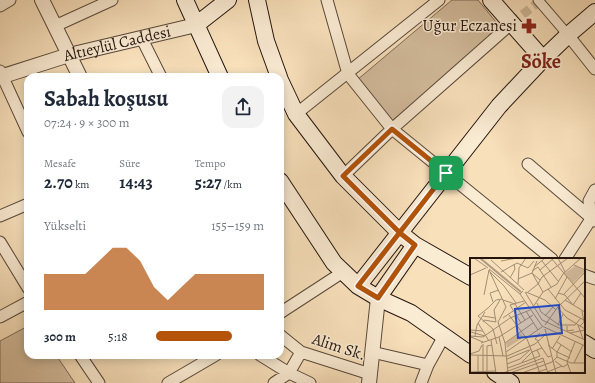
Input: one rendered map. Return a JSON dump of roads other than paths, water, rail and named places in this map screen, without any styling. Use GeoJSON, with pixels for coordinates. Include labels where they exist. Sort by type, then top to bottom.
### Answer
{"type":"FeatureCollection","features":[{"type":"Feature","properties":{"kind":"main road"},"geometry":{"type":"LineString","coordinates":[[185,0],[218,73]]}},
{"type":"Feature","properties":{"kind":"main road","name":"Altıeylül Caddesi"},"geometry":{"type":"LineString","coordinates":[[196,26],[228,0]]}},
{"type":"Feature","properties":{"kind":"main road"},"geometry":{"type":"LineString","coordinates":[[257,0],[266,41],[278,73]]}},
{"type":"Feature","properties":{"kind":"main road"},"geometry":{"type":"LineString","coordinates":[[490,0],[543,59]]}},
{"type":"Feature","properties":{"kind":"main road"},"geometry":{"type":"LineString","coordinates":[[358,286],[500,106],[568,34],[595,12]]}},
{"type":"Feature","properties":{"kind":"main road"},"geometry":{"type":"LineString","coordinates":[[284,88],[296,114],[343,176],[400,233],[415,245],[470,276]]}},
{"type":"Feature","properties":{"kind":"main road"},"geometry":{"type":"LineString","coordinates":[[284,187],[334,263],[358,286],[378,298],[411,313],[470,354]]}},
{"type":"Feature","properties":{"kind":"main road"},"geometry":{"type":"LineString","coordinates":[[378,298],[415,245]]}},
{"type":"Feature","properties":{"kind":"main road"},"geometry":{"type":"LineString","coordinates":[[496,373],[510,383]]}},
{"type":"Feature","properties":{"kind":"street"},"geometry":{"type":"LineString","coordinates":[[0,6],[10,0]]}},
{"type":"Feature","properties":{"kind":"street"},"geometry":{"type":"LineString","coordinates":[[42,0],[78,73]]}},
{"type":"Feature","properties":{"kind":"street"},"geometry":{"type":"LineString","coordinates":[[55,26],[112,0]]}},
{"type":"Feature","properties":{"kind":"street"},"geometry":{"type":"LineString","coordinates":[[327,0],[348,74],[392,129],[551,258]]}},
{"type":"Feature","properties":{"kind":"street"},"geometry":{"type":"LineString","coordinates":[[296,114],[440,0]]}},
{"type":"Feature","properties":{"kind":"street"},"geometry":{"type":"LineString","coordinates":[[538,0],[568,34],[595,70]]}},
{"type":"Feature","properties":{"kind":"street"},"geometry":{"type":"LineString","coordinates":[[343,176],[392,129],[512,23]]}},
{"type":"Feature","properties":{"kind":"street","name":"Altıeylül Caddesi"},"geometry":{"type":"LineString","coordinates":[[1,75],[69,55],[196,26]]}},
{"type":"Feature","properties":{"kind":"street"},"geometry":{"type":"LineString","coordinates":[[142,39],[160,73]]}},
{"type":"Feature","properties":{"kind":"street"},"geometry":{"type":"LineString","coordinates":[[1,75],[24,124]]}},
{"type":"Feature","properties":{"kind":"street"},"geometry":{"type":"LineString","coordinates":[[528,164],[593,220]]}},
{"type":"Feature","properties":{"kind":"street"},"geometry":{"type":"LineString","coordinates":[[565,258],[593,220],[589,201],[595,190]]}},
{"type":"Feature","properties":{"kind":"street"},"geometry":{"type":"LineString","coordinates":[[0,216],[24,206]]}},
{"type":"Feature","properties":{"kind":"street"},"geometry":{"type":"LineString","coordinates":[[0,242],[24,281]]}},
{"type":"Feature","properties":{"kind":"street"},"geometry":{"type":"LineString","coordinates":[[284,309],[344,272]]}},
{"type":"Feature","properties":{"kind":"street"},"geometry":{"type":"LineString","coordinates":[[585,276],[595,279]]}},
{"type":"Feature","properties":{"kind":"street"},"geometry":{"type":"LineString","coordinates":[[370,378],[378,298]]}},
{"type":"Feature","properties":{"kind":"street"},"geometry":{"type":"LineString","coordinates":[[0,317],[24,304]]}},
{"type":"Feature","properties":{"kind":"street"},"geometry":{"type":"LineString","coordinates":[[422,383],[428,365],[444,336]]}},
{"type":"Feature","properties":{"kind":"street","name":"Alim Sk."},"geometry":{"type":"LineString","coordinates":[[284,338],[301,352],[370,378]]}},
{"type":"Feature","properties":{"kind":"street"},"geometry":{"type":"LineString","coordinates":[[274,383],[289,373],[301,352]]}},
{"type":"Feature","properties":{"kind":"street"},"geometry":{"type":"LineString","coordinates":[[372,352],[428,365]]}},
{"type":"Feature","properties":{"kind":"street"},"geometry":{"type":"LineString","coordinates":[[83,359],[99,383]]}},
{"type":"Feature","properties":{"kind":"street"},"geometry":{"type":"LineString","coordinates":[[168,383],[209,359]]}},
{"type":"Feature","properties":{"kind":"street"},"geometry":{"type":"LineString","coordinates":[[266,359],[289,373],[310,383]]}},
{"type":"Feature","properties":{"kind":"tunnel"},"geometry":{"type":"LineString","coordinates":[[512,23],[541,0]]}},
{"type":"Feature","properties":{"kind":"place","name":"Uğur Eczanesi"},"geometry":{"type":"Point","coordinates":[529,26]}},
{"type":"Feature","properties":{"kind":"district","name":"Söke"},"geometry":{"type":"Point","coordinates":[541,61]}}]}
